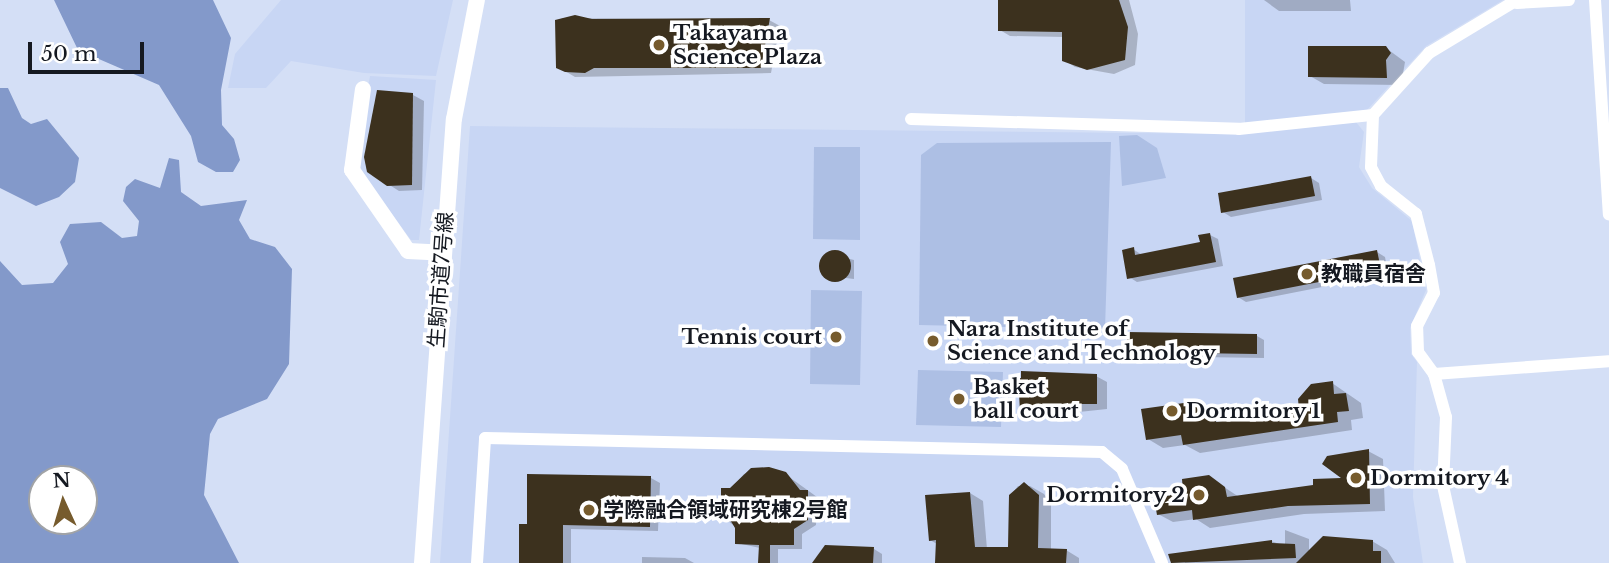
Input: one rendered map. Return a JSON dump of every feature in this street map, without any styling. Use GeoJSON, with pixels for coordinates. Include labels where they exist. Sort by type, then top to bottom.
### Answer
{"type":"FeatureCollection","features":[{"type":"Feature","properties":{"kind":"street","name":"生駒市道7号線"},"geometry":{"type":"LineString","coordinates":[[422,563],[454,119],[477,0]]}},
{"type":"Feature","properties":{"kind":"street"},"geometry":{"type":"LineString","coordinates":[[1460,563],[1443,486],[1446,417],[1434,374],[1418,352],[1417,326],[1434,293],[1429,265],[1416,214],[1381,186],[1371,167],[1373,115],[1429,53],[1517,2],[1569,0]]}},
{"type":"Feature","properties":{"kind":"street"},"geometry":{"type":"LineString","coordinates":[[1595,0],[1609,215]]}},
{"type":"Feature","properties":{"kind":"street"},"geometry":{"type":"LineString","coordinates":[[363,89],[352,170],[408,251],[443,253]]}},
{"type":"Feature","properties":{"kind":"street"},"geometry":{"type":"LineString","coordinates":[[911,119],[1239,129],[1373,115]]}},
{"type":"Feature","properties":{"kind":"street"},"geometry":{"type":"LineString","coordinates":[[1434,374],[1609,361]]}},
{"type":"Feature","properties":{"kind":"street"},"geometry":{"type":"LineString","coordinates":[[477,563],[485,438],[1102,452],[1122,469],[1162,563]]}},
{"type":"Feature","properties":{"kind":"shaded area"},"geometry":{"type":"Polygon","coordinates":[[[54,0],[213,0],[231,38],[221,90],[222,125],[234,139],[240,160],[233,172],[216,172],[198,162],[191,136],[159,85],[78,50],[54,0]]]}},
{"type":"Feature","properties":{"kind":"shaded area"},"geometry":{"type":"Polygon","coordinates":[[[281,0],[453,0],[436,76],[364,73],[291,61],[266,88],[228,88],[235,54],[281,0]]]}},
{"type":"Feature","properties":{"kind":"shaded area"},"geometry":{"type":"Polygon","coordinates":[[[1245,0],[1503,0],[1426,46],[1366,111],[1245,123],[1245,0]]]}},
{"type":"Feature","properties":{"kind":"shaded area"},"geometry":{"type":"Polygon","coordinates":[[[370,76],[436,80],[419,240],[411,240],[358,168],[358,140],[370,76]]]}},
{"type":"Feature","properties":{"kind":"shaded area"},"geometry":{"type":"Polygon","coordinates":[[[0,88],[8,88],[22,118],[31,124],[47,119],[79,158],[75,182],[59,197],[36,206],[0,188],[0,88]]]}},
{"type":"Feature","properties":{"kind":"shaded area","name":"Nara Institute of Science and Technology"},"geometry":{"type":"Polygon","coordinates":[[[1356,122],[1364,132],[1359,167],[1372,188],[1412,221],[1426,290],[1410,328],[1411,354],[1417,362],[1413,497],[1423,563],[440,563],[470,126],[1234,134],[1356,122]]]}},
{"type":"Feature","properties":{"kind":"shaded area"},"geometry":{"type":"Polygon","coordinates":[[[1137,135],[1157,148],[1166,178],[1122,186],[1119,136],[1137,135]]]}},
{"type":"Feature","properties":{"kind":"shaded area"},"geometry":{"type":"Polygon","coordinates":[[[1111,142],[1105,329],[919,325],[921,155],[937,143],[1111,142]]]}},
{"type":"Feature","properties":{"kind":"shaded area"},"geometry":{"type":"Polygon","coordinates":[[[814,147],[860,147],[860,240],[813,239],[814,147]]]}},
{"type":"Feature","properties":{"kind":"shaded area"},"geometry":{"type":"Polygon","coordinates":[[[169,158],[179,160],[181,192],[201,206],[247,200],[239,220],[250,239],[275,247],[292,269],[289,364],[267,399],[218,419],[210,434],[204,495],[239,563],[0,563],[0,261],[22,285],[53,283],[68,264],[60,242],[70,224],[101,222],[122,238],[137,236],[139,221],[123,201],[126,187],[135,179],[160,188],[169,158]]]}},
{"type":"Feature","properties":{"kind":"shaded area","name":"Tennis court"},"geometry":{"type":"Polygon","coordinates":[[[811,290],[862,291],[860,385],[810,384],[811,290]]]}},
{"type":"Feature","properties":{"kind":"shaded area","name":"Basket ball court"},"geometry":{"type":"Polygon","coordinates":[[[918,370],[1003,372],[1001,427],[916,425],[918,370]]]}},
{"type":"Feature","properties":{"kind":"building"},"geometry":{"type":"Polygon","coordinates":[[[998,0],[1119,0],[1128,27],[1125,60],[1087,70],[1062,61],[1062,32],[998,31],[998,0]]]}},
{"type":"Feature","properties":{"kind":"building","name":"Takayama Science Plaza"},"geometry":{"type":"Polygon","coordinates":[[[575,15],[592,19],[770,18],[761,68],[594,68],[585,73],[565,72],[556,68],[555,20],[575,15]]]}},
{"type":"Feature","properties":{"kind":"building"},"geometry":{"type":"Polygon","coordinates":[[[1308,46],[1386,46],[1391,53],[1386,60],[1387,78],[1308,77],[1308,46]]]}},
{"type":"Feature","properties":{"kind":"building"},"geometry":{"type":"Polygon","coordinates":[[[377,90],[413,93],[412,185],[387,186],[367,172],[364,157],[377,90]]]}},
{"type":"Feature","properties":{"kind":"building"},"geometry":{"type":"Polygon","coordinates":[[[1311,176],[1315,196],[1221,213],[1218,193],[1311,176]]]}},
{"type":"Feature","properties":{"kind":"building"},"geometry":{"type":"Polygon","coordinates":[[[1210,233],[1216,262],[1127,279],[1122,250],[1134,247],[1135,255],[1200,242],[1198,235],[1210,233]]]}},
{"type":"Feature","properties":{"kind":"building"},"geometry":{"type":"Polygon","coordinates":[[[835,250],[846,255],[851,266],[846,277],[835,282],[824,277],[819,266],[824,255],[835,250]]]}},
{"type":"Feature","properties":{"kind":"building","name":"教職員宿舎"},"geometry":{"type":"Polygon","coordinates":[[[1377,250],[1381,270],[1237,298],[1233,278],[1377,250]]]}},
{"type":"Feature","properties":{"kind":"building"},"geometry":{"type":"Polygon","coordinates":[[[1127,332],[1257,334],[1257,354],[1127,352],[1127,332]]]}},
{"type":"Feature","properties":{"kind":"building"},"geometry":{"type":"Polygon","coordinates":[[[1021,371],[1097,374],[1097,404],[1065,404],[1060,412],[1020,412],[1019,393],[1013,393],[1013,378],[1021,378],[1021,371]]]}},
{"type":"Feature","properties":{"kind":"building","name":"Dormitory 1"},"geometry":{"type":"Polygon","coordinates":[[[1333,381],[1334,394],[1346,393],[1349,411],[1337,412],[1338,422],[1183,445],[1181,435],[1146,440],[1141,409],[1198,401],[1214,412],[1216,422],[1254,416],[1257,412],[1299,410],[1298,399],[1311,384],[1333,381]]]}},
{"type":"Feature","properties":{"kind":"building"},"geometry":{"type":"Polygon","coordinates":[[[1369,449],[1370,504],[1288,506],[1193,520],[1192,510],[1157,515],[1154,498],[1183,493],[1182,479],[1209,475],[1225,487],[1227,497],[1313,485],[1313,479],[1341,478],[1322,464],[1327,456],[1369,449]]]}},
{"type":"Feature","properties":{"kind":"building"},"geometry":{"type":"Polygon","coordinates":[[[769,467],[786,472],[800,490],[808,490],[808,520],[794,529],[794,545],[770,545],[770,563],[758,563],[759,545],[735,544],[735,528],[729,518],[721,518],[721,488],[730,488],[751,468],[769,467]]]}},
{"type":"Feature","properties":{"kind":"building","name":"学際融合領域研究棟2号館"},"geometry":{"type":"Polygon","coordinates":[[[527,474],[651,476],[650,527],[563,525],[563,563],[519,563],[519,524],[527,524],[527,474]]]}},
{"type":"Feature","properties":{"kind":"building"},"geometry":{"type":"Polygon","coordinates":[[[1024,482],[1039,495],[1038,548],[1067,549],[1066,563],[935,563],[936,540],[929,541],[925,495],[970,492],[975,547],[1008,547],[1009,495],[1024,482]]]}},
{"type":"Feature","properties":{"kind":"building"},"geometry":{"type":"Polygon","coordinates":[[[1323,536],[1373,540],[1373,551],[1381,551],[1381,563],[1296,563],[1323,536]]]}},
{"type":"Feature","properties":{"kind":"building"},"geometry":{"type":"Polygon","coordinates":[[[1272,540],[1272,543],[1295,544],[1296,558],[1171,563],[1168,554],[1272,540]]]}},
{"type":"Feature","properties":{"kind":"building"},"geometry":{"type":"Polygon","coordinates":[[[825,545],[874,547],[873,563],[812,563],[825,545]]]}},
{"type":"Feature","properties":{"kind":"place","name":"Takayama Science Plaza"},"geometry":{"type":"Point","coordinates":[659,45]}},
{"type":"Feature","properties":{"kind":"place","name":"教職員宿舎"},"geometry":{"type":"Point","coordinates":[1307,274]}},
{"type":"Feature","properties":{"kind":"place","name":"Tennis court"},"geometry":{"type":"Point","coordinates":[836,337]}},
{"type":"Feature","properties":{"kind":"place","name":"Nara Institute of Science and Technology"},"geometry":{"type":"Point","coordinates":[933,341]}},
{"type":"Feature","properties":{"kind":"place","name":"Basket ball court"},"geometry":{"type":"Point","coordinates":[959,399]}},
{"type":"Feature","properties":{"kind":"place","name":"Dormitory 1"},"geometry":{"type":"Point","coordinates":[1172,411]}},
{"type":"Feature","properties":{"kind":"place","name":"Dormitory 4"},"geometry":{"type":"Point","coordinates":[1356,478]}},
{"type":"Feature","properties":{"kind":"place","name":"Dormitory 2"},"geometry":{"type":"Point","coordinates":[1199,495]}},
{"type":"Feature","properties":{"kind":"place","name":"学際融合領域研究棟2号館"},"geometry":{"type":"Point","coordinates":[589,510]}}]}
